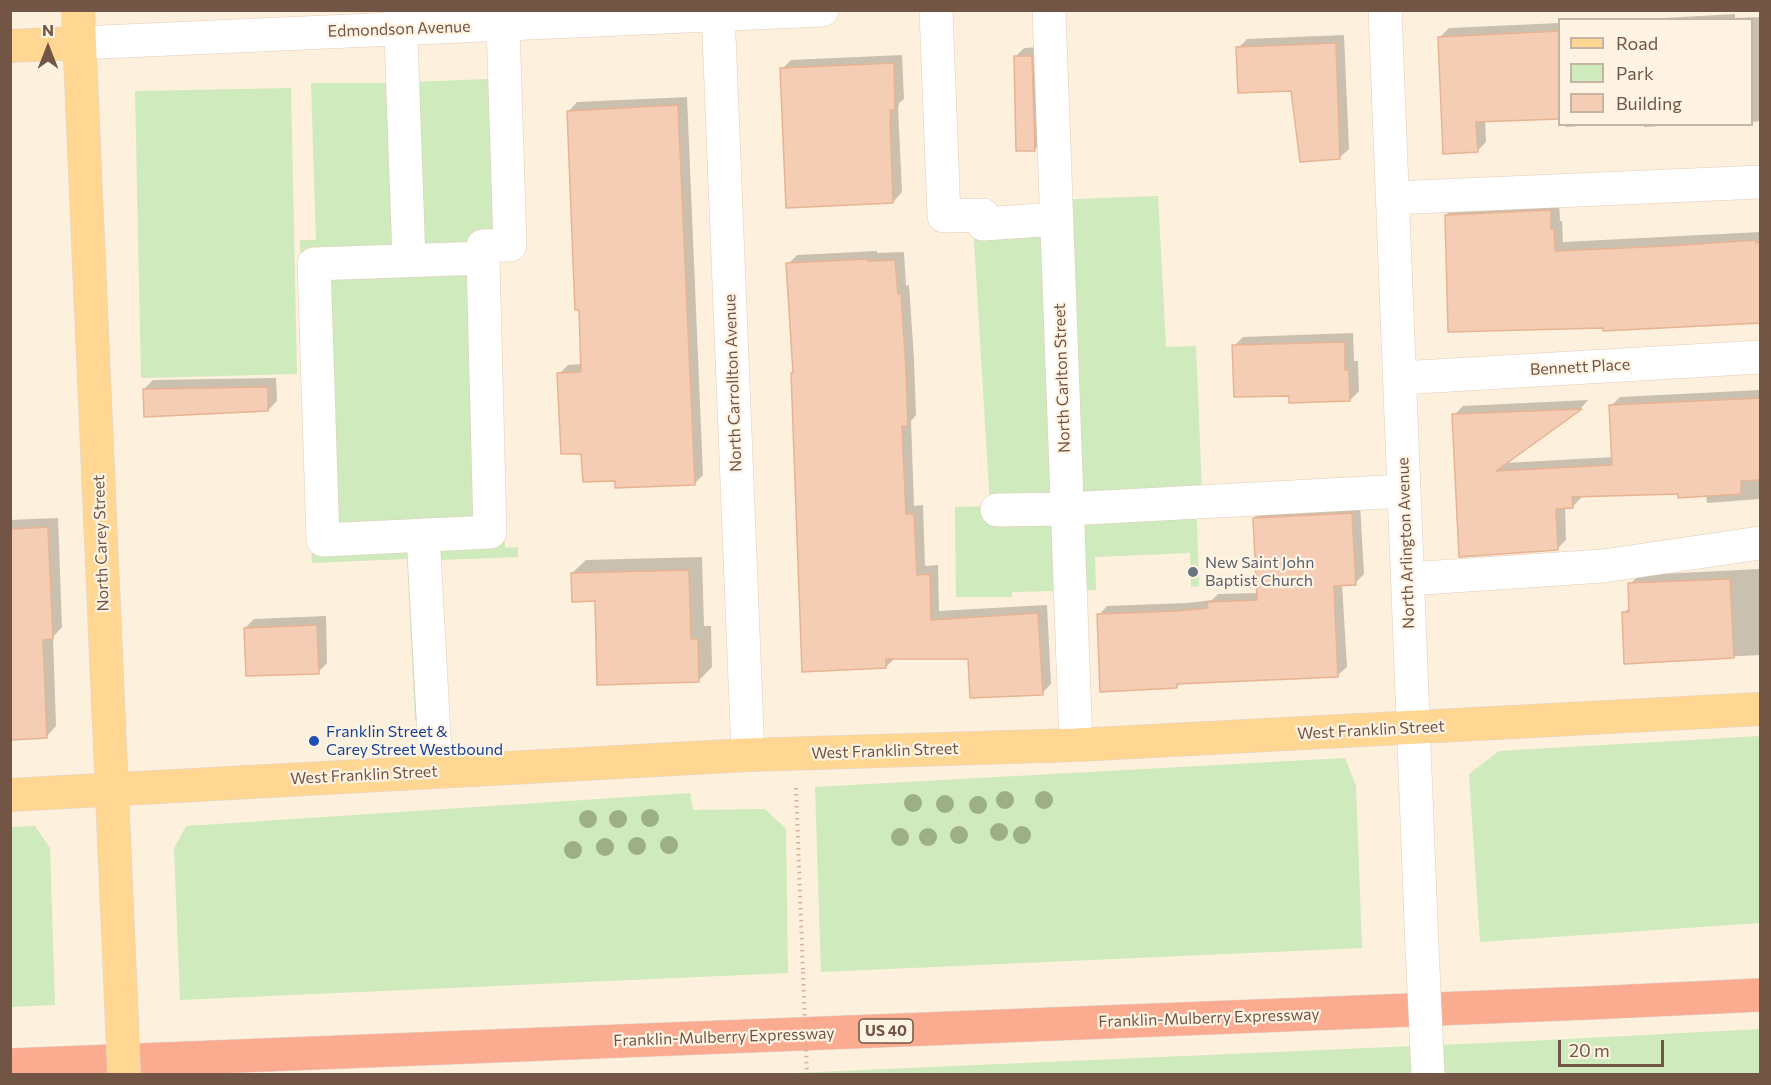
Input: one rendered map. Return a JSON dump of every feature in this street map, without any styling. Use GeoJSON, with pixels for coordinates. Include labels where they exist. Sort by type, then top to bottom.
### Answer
{"type":"FeatureCollection","features":[{"type":"Feature","properties":{"kind":"highway","name":"Franklin-Mulberry Expressway"},"geometry":{"type":"LineString","coordinates":[[10,1065],[1761,995]]}},
{"type":"Feature","properties":{"kind":"main road","name":"North Carey Street"},"geometry":{"type":"LineString","coordinates":[[78,10],[124,1074]]}},
{"type":"Feature","properties":{"kind":"main road","name":"Edmondson Avenue"},"geometry":{"type":"LineString","coordinates":[[10,46],[79,43]]}},
{"type":"Feature","properties":{"kind":"main road","name":"West Franklin Street"},"geometry":{"type":"LineString","coordinates":[[10,795],[747,755],[1076,745],[1761,709]]}},
{"type":"Feature","properties":{"kind":"street","name":"Edmondson Avenue"},"geometry":{"type":"LineString","coordinates":[[79,43],[323,21],[400,20],[503,24],[822,10]]}},
{"type":"Feature","properties":{"kind":"street"},"geometry":{"type":"LineString","coordinates":[[936,10],[944,216],[983,215],[983,224],[1057,219]]}},
{"type":"Feature","properties":{"kind":"street","name":"North Carlton Street"},"geometry":{"type":"LineString","coordinates":[[1049,10],[1076,745]]}},
{"type":"Feature","properties":{"kind":"street","name":"North Arlington Avenue"},"geometry":{"type":"LineString","coordinates":[[1385,10],[1428,1074]]}},
{"type":"Feature","properties":{"kind":"street","name":"North Carrollton Avenue"},"geometry":{"type":"LineString","coordinates":[[718,13],[747,755]]}},
{"type":"Feature","properties":{"kind":"street"},"geometry":{"type":"LineString","coordinates":[[400,20],[410,260]]}},
{"type":"Feature","properties":{"kind":"street"},"geometry":{"type":"LineString","coordinates":[[483,258],[314,264],[323,540],[490,532],[483,246],[510,245],[503,24]]}},
{"type":"Feature","properties":{"kind":"street"},"geometry":{"type":"LineString","coordinates":[[1393,198],[1761,182]]}},
{"type":"Feature","properties":{"kind":"street","name":"Bennett Place"},"geometry":{"type":"LineString","coordinates":[[1400,378],[1761,357]]}},
{"type":"Feature","properties":{"kind":"street"},"geometry":{"type":"LineString","coordinates":[[997,510],[1067,509],[1404,491]]}},
{"type":"Feature","properties":{"kind":"street"},"geometry":{"type":"LineString","coordinates":[[423,535],[436,771]]}},
{"type":"Feature","properties":{"kind":"street"},"geometry":{"type":"LineString","coordinates":[[1408,579],[1603,566],[1761,543]]}},
{"type":"Feature","properties":{"kind":"path"},"geometry":{"type":"LineString","coordinates":[[798,779],[796,789],[807,1074]]}},
{"type":"Feature","properties":{"kind":"green space"},"geometry":{"type":"Polygon","coordinates":[[[512,78],[492,255],[505,548],[518,547],[518,557],[441,560],[447,719],[415,721],[407,559],[312,563],[300,240],[316,240],[311,83],[388,83],[512,78]]]}},
{"type":"Feature","properties":{"kind":"green space"},"geometry":{"type":"Polygon","coordinates":[[[291,88],[297,374],[141,378],[135,91],[291,88]]]}},
{"type":"Feature","properties":{"kind":"green space"},"geometry":{"type":"Polygon","coordinates":[[[1158,196],[1166,347],[1196,346],[1202,490],[1196,490],[1199,586],[1191,587],[1190,553],[1095,557],[1096,590],[1012,592],[1012,597],[956,597],[955,507],[990,506],[972,208],[1047,206],[1047,200],[1158,196]]]}},
{"type":"Feature","properties":{"kind":"green space"},"geometry":{"type":"Polygon","coordinates":[[[1760,736],[1760,923],[1480,942],[1469,774],[1499,751],[1760,736]]]}},
{"type":"Feature","properties":{"kind":"green space"},"geometry":{"type":"Polygon","coordinates":[[[1345,758],[1356,786],[1362,948],[821,972],[815,787],[1345,758]]]}},
{"type":"Feature","properties":{"kind":"green space"},"geometry":{"type":"Polygon","coordinates":[[[690,793],[693,810],[765,809],[786,829],[788,973],[180,1000],[174,848],[186,826],[690,793]]]}},
{"type":"Feature","properties":{"kind":"green space"},"geometry":{"type":"Polygon","coordinates":[[[35,826],[50,848],[55,1005],[11,1007],[11,827],[35,826]]]}},
{"type":"Feature","properties":{"kind":"green space"},"geometry":{"type":"Polygon","coordinates":[[[1760,1029],[1760,1074],[771,1074],[1529,1041],[1760,1029]]]}},
{"type":"Feature","properties":{"kind":"building"},"geometry":{"type":"Polygon","coordinates":[[[1558,31],[1558,119],[1476,122],[1478,152],[1443,154],[1438,37],[1558,31]]]}},
{"type":"Feature","properties":{"kind":"building"},"geometry":{"type":"Polygon","coordinates":[[[1336,43],[1340,159],[1300,162],[1291,91],[1238,93],[1236,47],[1336,43]]]}},
{"type":"Feature","properties":{"kind":"building"},"geometry":{"type":"Polygon","coordinates":[[[1014,56],[1032,56],[1035,151],[1016,151],[1014,56]]]}},
{"type":"Feature","properties":{"kind":"building"},"geometry":{"type":"Polygon","coordinates":[[[894,63],[895,110],[890,110],[893,203],[786,208],[780,68],[894,63]]]}},
{"type":"Feature","properties":{"kind":"building"},"geometry":{"type":"Polygon","coordinates":[[[678,105],[695,485],[615,488],[615,481],[583,482],[581,454],[561,454],[557,373],[581,372],[579,310],[575,310],[567,111],[678,105]]]}},
{"type":"Feature","properties":{"kind":"building"},"geometry":{"type":"Polygon","coordinates":[[[1551,210],[1551,229],[1554,229],[1555,251],[1756,240],[1756,243],[1761,242],[1761,323],[1603,331],[1603,328],[1448,332],[1445,215],[1551,210]]]}},
{"type":"Feature","properties":{"kind":"building"},"geometry":{"type":"Polygon","coordinates":[[[868,259],[868,261],[895,260],[898,294],[901,294],[908,426],[902,426],[906,514],[914,514],[917,575],[930,574],[931,620],[1038,613],[1043,695],[970,698],[968,659],[886,659],[886,668],[802,672],[791,373],[793,373],[786,263],[868,259]]]}},
{"type":"Feature","properties":{"kind":"building"},"geometry":{"type":"Polygon","coordinates":[[[1345,342],[1345,370],[1349,370],[1350,401],[1289,403],[1289,396],[1234,397],[1232,345],[1345,342]]]}},
{"type":"Feature","properties":{"kind":"building"},"geometry":{"type":"Polygon","coordinates":[[[268,387],[268,411],[144,417],[143,389],[268,387]]]}},
{"type":"Feature","properties":{"kind":"building"},"geometry":{"type":"Polygon","coordinates":[[[1761,398],[1761,480],[1741,481],[1741,494],[1678,498],[1678,494],[1572,497],[1573,508],[1556,509],[1558,550],[1459,557],[1452,414],[1582,409],[1496,471],[1612,465],[1609,405],[1761,398]]]}},
{"type":"Feature","properties":{"kind":"building"},"geometry":{"type":"Polygon","coordinates":[[[1352,513],[1356,585],[1334,586],[1338,677],[1177,684],[1177,688],[1100,692],[1097,614],[1177,611],[1208,608],[1207,602],[1257,600],[1253,518],[1352,513]]]}},
{"type":"Feature","properties":{"kind":"building"},"geometry":{"type":"Polygon","coordinates":[[[48,527],[53,639],[43,640],[47,738],[10,740],[10,529],[48,527]]]}},
{"type":"Feature","properties":{"kind":"building"},"geometry":{"type":"Polygon","coordinates":[[[689,570],[691,639],[698,639],[699,682],[597,685],[595,601],[572,602],[571,573],[689,570]]]}},
{"type":"Feature","properties":{"kind":"building"},"geometry":{"type":"Polygon","coordinates":[[[1730,579],[1734,658],[1624,664],[1622,612],[1629,612],[1628,583],[1730,579]]]}},
{"type":"Feature","properties":{"kind":"building"},"geometry":{"type":"Polygon","coordinates":[[[317,625],[319,674],[246,676],[244,628],[317,625]]]}},
{"type":"Feature","properties":{"kind":"place","name":"New Saint John Baptist Church"},"geometry":{"type":"Point","coordinates":[1193,572]}},
{"type":"Feature","properties":{"kind":"place","name":"Franklin Street & Carey Street Westbound"},"geometry":{"type":"Point","coordinates":[314,741]}}]}
